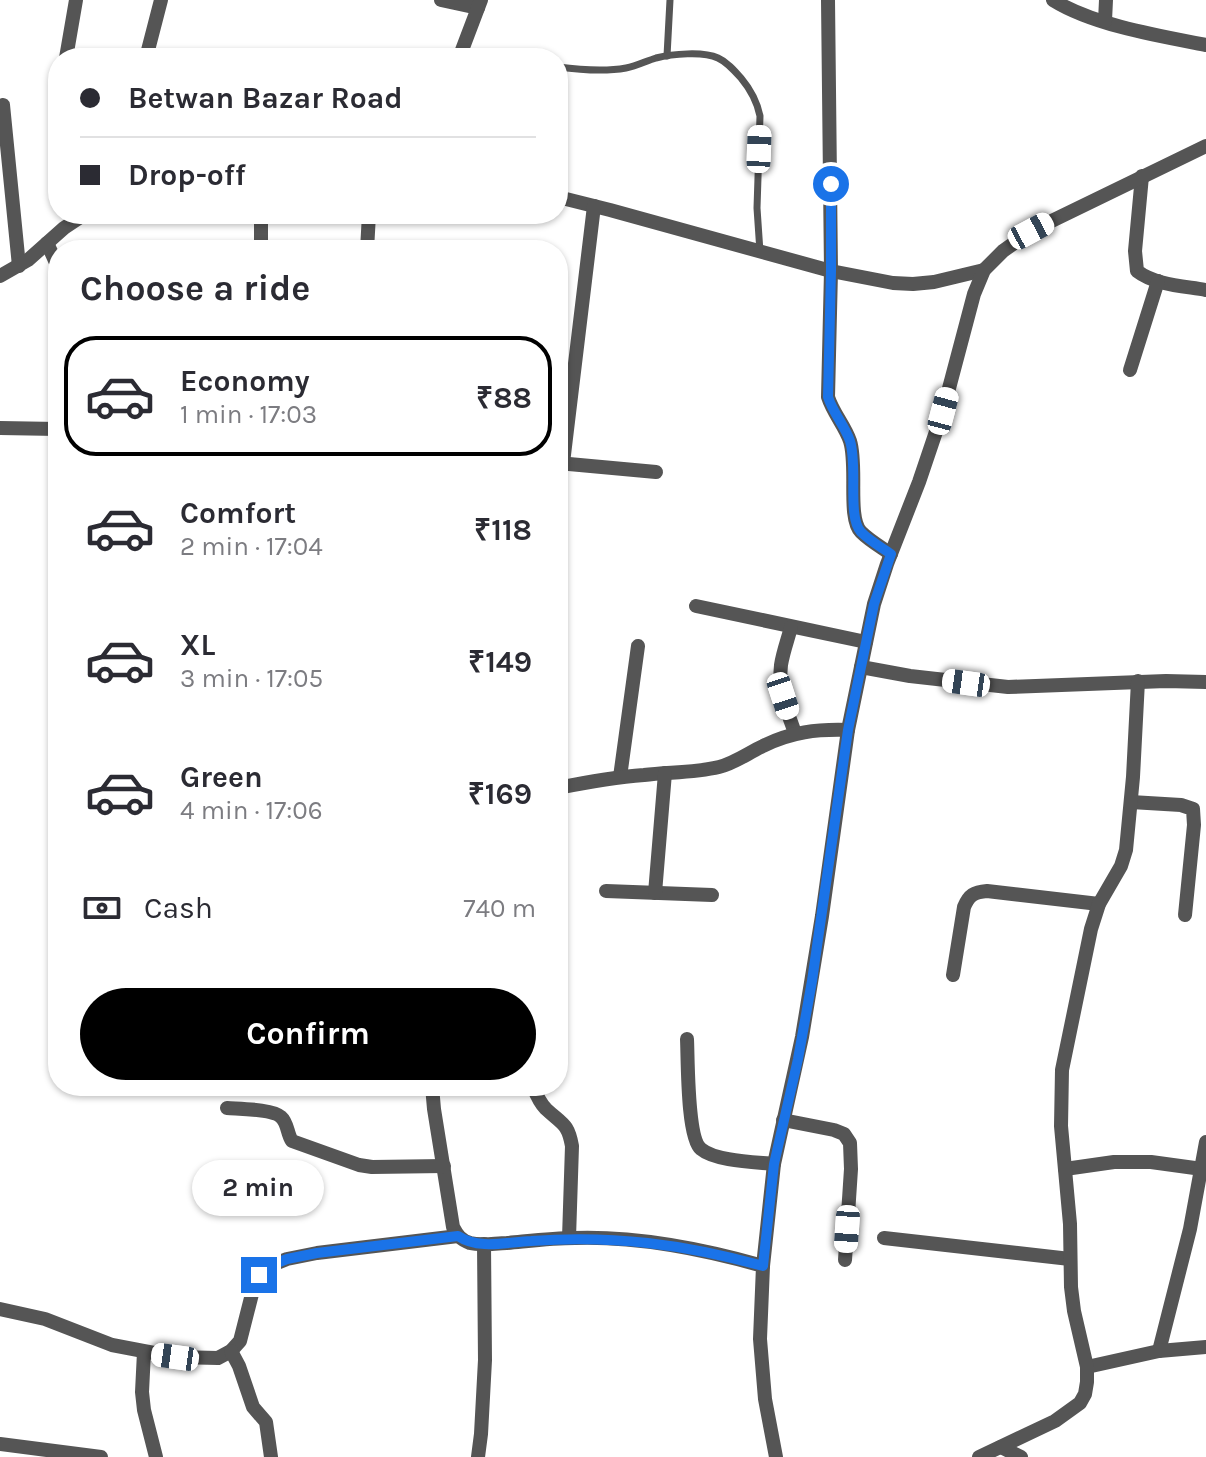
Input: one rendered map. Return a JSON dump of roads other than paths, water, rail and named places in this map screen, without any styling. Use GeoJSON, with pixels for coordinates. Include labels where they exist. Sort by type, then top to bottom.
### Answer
{"type":"FeatureCollection","features":[{"type":"Feature","properties":{"kind":"street"},"geometry":{"type":"LineString","coordinates":[[68,48],[76,0]]}},
{"type":"Feature","properties":{"kind":"street"},"geometry":{"type":"LineString","coordinates":[[149,48],[161,0]]}},
{"type":"Feature","properties":{"kind":"street"},"geometry":{"type":"LineString","coordinates":[[441,0],[479,4],[463,48]]}},
{"type":"Feature","properties":{"kind":"street"},"geometry":{"type":"LineString","coordinates":[[828,0],[831,271],[828,397],[831,409],[850,440],[855,473],[855,524],[891,554]]}},
{"type":"Feature","properties":{"kind":"street"},"geometry":{"type":"LineString","coordinates":[[1053,0],[1085,16],[1206,45]]}},
{"type":"Feature","properties":{"kind":"street"},"geometry":{"type":"LineString","coordinates":[[1105,21],[1106,0]]}},
{"type":"Feature","properties":{"kind":"street"},"geometry":{"type":"LineString","coordinates":[[3,105],[19,266]]}},
{"type":"Feature","properties":{"kind":"street"},"geometry":{"type":"LineString","coordinates":[[776,1457],[761,1368],[763,1266],[774,1164],[812,981],[848,730],[874,604],[943,411],[974,294],[984,270],[1003,251],[1031,231],[1206,146]]}},
{"type":"Feature","properties":{"kind":"street"},"geometry":{"type":"LineString","coordinates":[[1142,176],[1135,263],[1137,271],[1158,281],[1206,290]]}},
{"type":"Feature","properties":{"kind":"street"},"geometry":{"type":"LineString","coordinates":[[568,200],[831,271],[893,283],[913,284],[957,278],[984,270]]}},
{"type":"Feature","properties":{"kind":"street"},"geometry":{"type":"LineString","coordinates":[[568,408],[594,206]]}},
{"type":"Feature","properties":{"kind":"street"},"geometry":{"type":"LineString","coordinates":[[50,240],[70,224]]}},
{"type":"Feature","properties":{"kind":"street"},"geometry":{"type":"LineString","coordinates":[[0,276],[19,266],[47,243]]}},
{"type":"Feature","properties":{"kind":"street"},"geometry":{"type":"LineString","coordinates":[[1130,370],[1158,281]]}},
{"type":"Feature","properties":{"kind":"street"},"geometry":{"type":"LineString","coordinates":[[0,428],[48,429]]}},
{"type":"Feature","properties":{"kind":"street"},"geometry":{"type":"LineString","coordinates":[[568,464],[656,472]]}},
{"type":"Feature","properties":{"kind":"street"},"geometry":{"type":"LineString","coordinates":[[696,606],[866,642]]}},
{"type":"Feature","properties":{"kind":"street"},"geometry":{"type":"LineString","coordinates":[[791,627],[780,679],[795,733]]}},
{"type":"Feature","properties":{"kind":"street"},"geometry":{"type":"LineString","coordinates":[[620,777],[638,646]]}},
{"type":"Feature","properties":{"kind":"street"},"geometry":{"type":"LineString","coordinates":[[861,667],[1008,687],[1138,681],[1206,682]]}},
{"type":"Feature","properties":{"kind":"street"},"geometry":{"type":"LineString","coordinates":[[979,1457],[1055,1421],[1080,1403],[1085,1394],[1087,1367],[1074,1311],[1070,1259],[1061,1126],[1062,1070],[1091,929],[1099,904],[1121,866],[1126,850],[1138,681]]}},
{"type":"Feature","properties":{"kind":"street"},"geometry":{"type":"LineString","coordinates":[[568,786],[620,777],[700,771],[735,762],[795,733],[822,729],[848,730]]}},
{"type":"Feature","properties":{"kind":"street"},"geometry":{"type":"LineString","coordinates":[[655,893],[665,773]]}},
{"type":"Feature","properties":{"kind":"street"},"geometry":{"type":"LineString","coordinates":[[1131,802],[1181,805],[1193,809],[1185,915]]}},
{"type":"Feature","properties":{"kind":"street"},"geometry":{"type":"LineString","coordinates":[[606,891],[712,895]]}},
{"type":"Feature","properties":{"kind":"street"},"geometry":{"type":"LineString","coordinates":[[953,975],[964,907],[969,897],[977,892],[1099,904]]}},
{"type":"Feature","properties":{"kind":"street"},"geometry":{"type":"LineString","coordinates":[[687,1039],[688,1082],[696,1143],[709,1154],[774,1164]]}},
{"type":"Feature","properties":{"kind":"street"},"geometry":{"type":"LineString","coordinates":[[433,1096],[453,1227],[458,1236],[468,1242],[615,1239],[722,1254],[763,1266]]}},
{"type":"Feature","properties":{"kind":"street"},"geometry":{"type":"LineString","coordinates":[[538,1096],[570,1132],[569,1238]]}},
{"type":"Feature","properties":{"kind":"street"},"geometry":{"type":"LineString","coordinates":[[227,1108],[280,1116],[292,1141],[359,1165],[444,1166]]}},
{"type":"Feature","properties":{"kind":"street"},"geometry":{"type":"LineString","coordinates":[[783,1120],[834,1130],[844,1134],[850,1143],[845,1260]]}},
{"type":"Feature","properties":{"kind":"street"},"geometry":{"type":"LineString","coordinates":[[1159,1351],[1190,1229],[1206,1142]]}},
{"type":"Feature","properties":{"kind":"street"},"geometry":{"type":"LineString","coordinates":[[1065,1169],[1114,1162],[1151,1162],[1202,1169]]}},
{"type":"Feature","properties":{"kind":"street"},"geometry":{"type":"LineString","coordinates":[[0,1309],[45,1319],[112,1345],[196,1359],[218,1358],[231,1351],[240,1341],[259,1275],[272,1265],[317,1253],[458,1236]]}},
{"type":"Feature","properties":{"kind":"street"},"geometry":{"type":"LineString","coordinates":[[884,1238],[1070,1259]]}},
{"type":"Feature","properties":{"kind":"street"},"geometry":{"type":"LineString","coordinates":[[478,1457],[485,1360],[484,1244]]}},
{"type":"Feature","properties":{"kind":"street"},"geometry":{"type":"LineString","coordinates":[[1087,1367],[1159,1351],[1206,1347]]}},
{"type":"Feature","properties":{"kind":"street"},"geometry":{"type":"LineString","coordinates":[[231,1351],[253,1407],[266,1422],[271,1457]]}},
{"type":"Feature","properties":{"kind":"street"},"geometry":{"type":"LineString","coordinates":[[144,1352],[144,1410],[156,1457]]}},
{"type":"Feature","properties":{"kind":"street"},"geometry":{"type":"LineString","coordinates":[[0,1444],[101,1457]]}},
{"type":"Feature","properties":{"kind":"street"},"geometry":{"type":"LineString","coordinates":[[1001,1447],[1021,1457]]}},
{"type":"Feature","properties":{"kind":"lane"},"geometry":{"type":"LineString","coordinates":[[667,56],[670,0]]}},
{"type":"Feature","properties":{"kind":"lane"},"geometry":{"type":"LineString","coordinates":[[568,68],[619,69],[667,56],[709,54],[728,64],[752,91],[760,116],[757,208],[760,252]]}}]}
